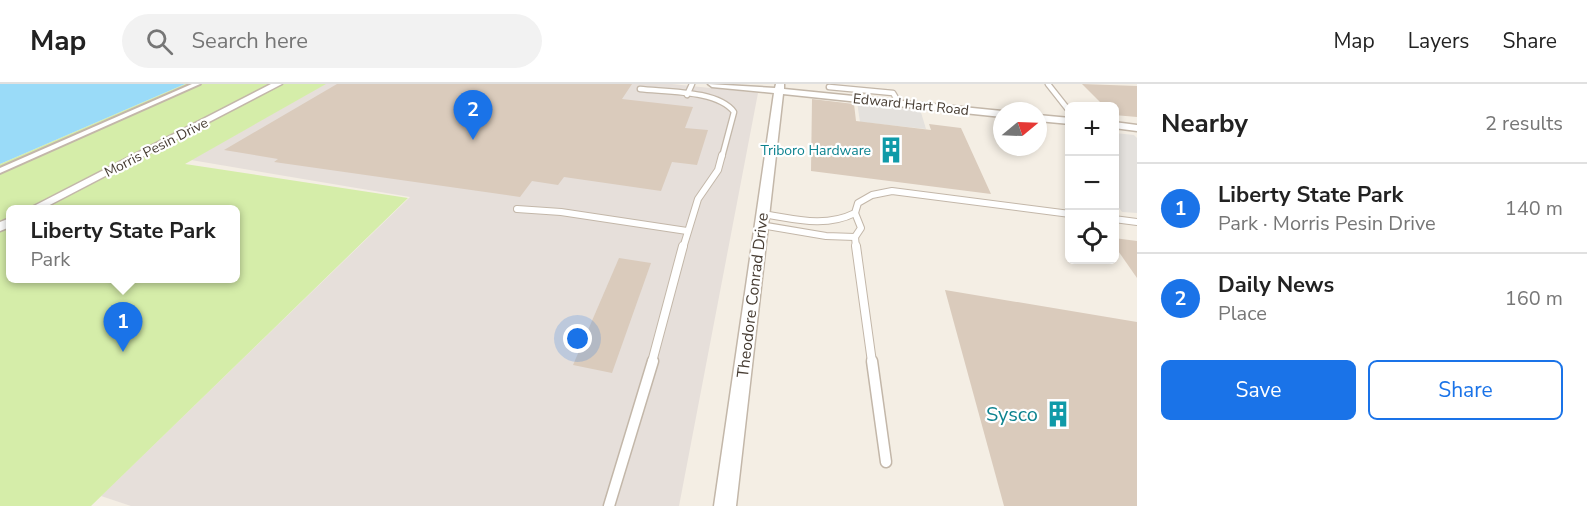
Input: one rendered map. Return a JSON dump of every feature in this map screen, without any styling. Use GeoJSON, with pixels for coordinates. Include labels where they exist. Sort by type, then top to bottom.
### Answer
{"type":"FeatureCollection","features":[{"type":"Feature","properties":{"kind":"street"},"geometry":{"type":"LineString","coordinates":[[0,171],[197,84]]}},
{"type":"Feature","properties":{"kind":"street","name":"Morris Pesin Drive"},"geometry":{"type":"LineString","coordinates":[[44,205],[278,84]]}},
{"type":"Feature","properties":{"kind":"street","name":"Edward Hart Road"},"geometry":{"type":"LineString","coordinates":[[712,84],[779,87],[993,113]]}},
{"type":"Feature","properties":{"kind":"street","name":"Theodore Conrad Drive"},"geometry":{"type":"LineString","coordinates":[[725,506],[779,87]]}},
{"type":"Feature","properties":{"kind":"street"},"geometry":{"type":"LineString","coordinates":[[1047,118],[1065,120]]}},
{"type":"Feature","properties":{"kind":"street"},"geometry":{"type":"LineString","coordinates":[[1119,126],[1137,128]]}},
{"type":"Feature","properties":{"kind":"lane"},"geometry":{"type":"LineString","coordinates":[[687,95],[692,84]]}},
{"type":"Feature","properties":{"kind":"lane"},"geometry":{"type":"LineString","coordinates":[[1048,84],[1065,106]]}},
{"type":"Feature","properties":{"kind":"lane"},"geometry":{"type":"LineString","coordinates":[[829,87],[893,93],[899,103]]}},
{"type":"Feature","properties":{"kind":"lane"},"geometry":{"type":"LineString","coordinates":[[609,506],[651,367],[687,231],[698,199],[718,170],[734,112],[733,107],[726,102],[712,97],[640,89]]}},
{"type":"Feature","properties":{"kind":"lane"},"geometry":{"type":"LineString","coordinates":[[886,462],[855,237],[861,228],[855,213],[858,203],[872,195],[892,191],[1065,213]]}},
{"type":"Feature","properties":{"kind":"lane"},"geometry":{"type":"LineString","coordinates":[[517,209],[561,212],[687,231]]}},
{"type":"Feature","properties":{"kind":"lane"},"geometry":{"type":"LineString","coordinates":[[762,220],[836,222],[855,213]]}},
{"type":"Feature","properties":{"kind":"lane"},"geometry":{"type":"LineString","coordinates":[[762,220],[826,236],[855,237]]}},
{"type":"Feature","properties":{"kind":"lane"},"geometry":{"type":"LineString","coordinates":[[1119,220],[1137,222]]}},
{"type":"Feature","properties":{"kind":"shaded area"},"geometry":{"type":"Polygon","coordinates":[[[325,84],[672,84],[758,93],[679,506],[131,506],[101,496],[410,197],[191,160],[325,84]]]}},
{"type":"Feature","properties":{"kind":"shaded area"},"geometry":{"type":"Polygon","coordinates":[[[857,102],[920,109],[926,129],[860,122],[857,102]]]}},
{"type":"Feature","properties":{"kind":"shaded area"},"geometry":{"type":"Polygon","coordinates":[[[1119,133],[1134,135],[1137,138],[1137,213],[1122,212],[1119,208],[1119,133]]]}},
{"type":"Feature","properties":{"kind":"green space"},"geometry":{"type":"Polygon","coordinates":[[[185,84],[326,84],[185,164],[408,198],[91,506],[0,506],[0,164],[185,84]]]}},
{"type":"Feature","properties":{"kind":"water"},"geometry":{"type":"Polygon","coordinates":[[[0,84],[185,84],[0,164],[0,84]]]}},
{"type":"Feature","properties":{"kind":"building"},"geometry":{"type":"Polygon","coordinates":[[[337,84],[632,84],[622,99],[693,107],[685,128],[708,130],[697,165],[672,162],[661,191],[564,177],[558,185],[532,181],[520,197],[274,162],[278,159],[224,150],[337,84]]]}},
{"type":"Feature","properties":{"kind":"building"},"geometry":{"type":"Polygon","coordinates":[[[1082,84],[1137,86],[1137,117],[1119,115],[1119,102],[1100,102],[1082,84]]]}},
{"type":"Feature","properties":{"kind":"building","name":"Triboro Hardware"},"geometry":{"type":"Polygon","coordinates":[[[812,99],[854,104],[856,121],[931,130],[929,124],[961,128],[991,194],[811,171],[812,99]]]}},
{"type":"Feature","properties":{"kind":"building"},"geometry":{"type":"Polygon","coordinates":[[[1119,239],[1137,241],[1137,278],[1119,252],[1119,239]]]}},
{"type":"Feature","properties":{"kind":"building"},"geometry":{"type":"Polygon","coordinates":[[[619,258],[651,263],[612,373],[573,365],[619,258]]]}},
{"type":"Feature","properties":{"kind":"building","name":"Sysco"},"geometry":{"type":"Polygon","coordinates":[[[945,290],[1137,322],[1137,506],[1004,506],[945,290]]]}},
{"type":"Feature","properties":{"kind":"place","name":"Daily News"},"geometry":{"type":"Point","coordinates":[473,140]}},
{"type":"Feature","properties":{"kind":"place","name":"Triboro Hardware"},"geometry":{"type":"Point","coordinates":[891,150]}},
{"type":"Feature","properties":{"kind":"place","name":"Liberty State Park"},"geometry":{"type":"Point","coordinates":[123,352]}},
{"type":"Feature","properties":{"kind":"place","name":"Sysco"},"geometry":{"type":"Point","coordinates":[1058,414]}}]}
